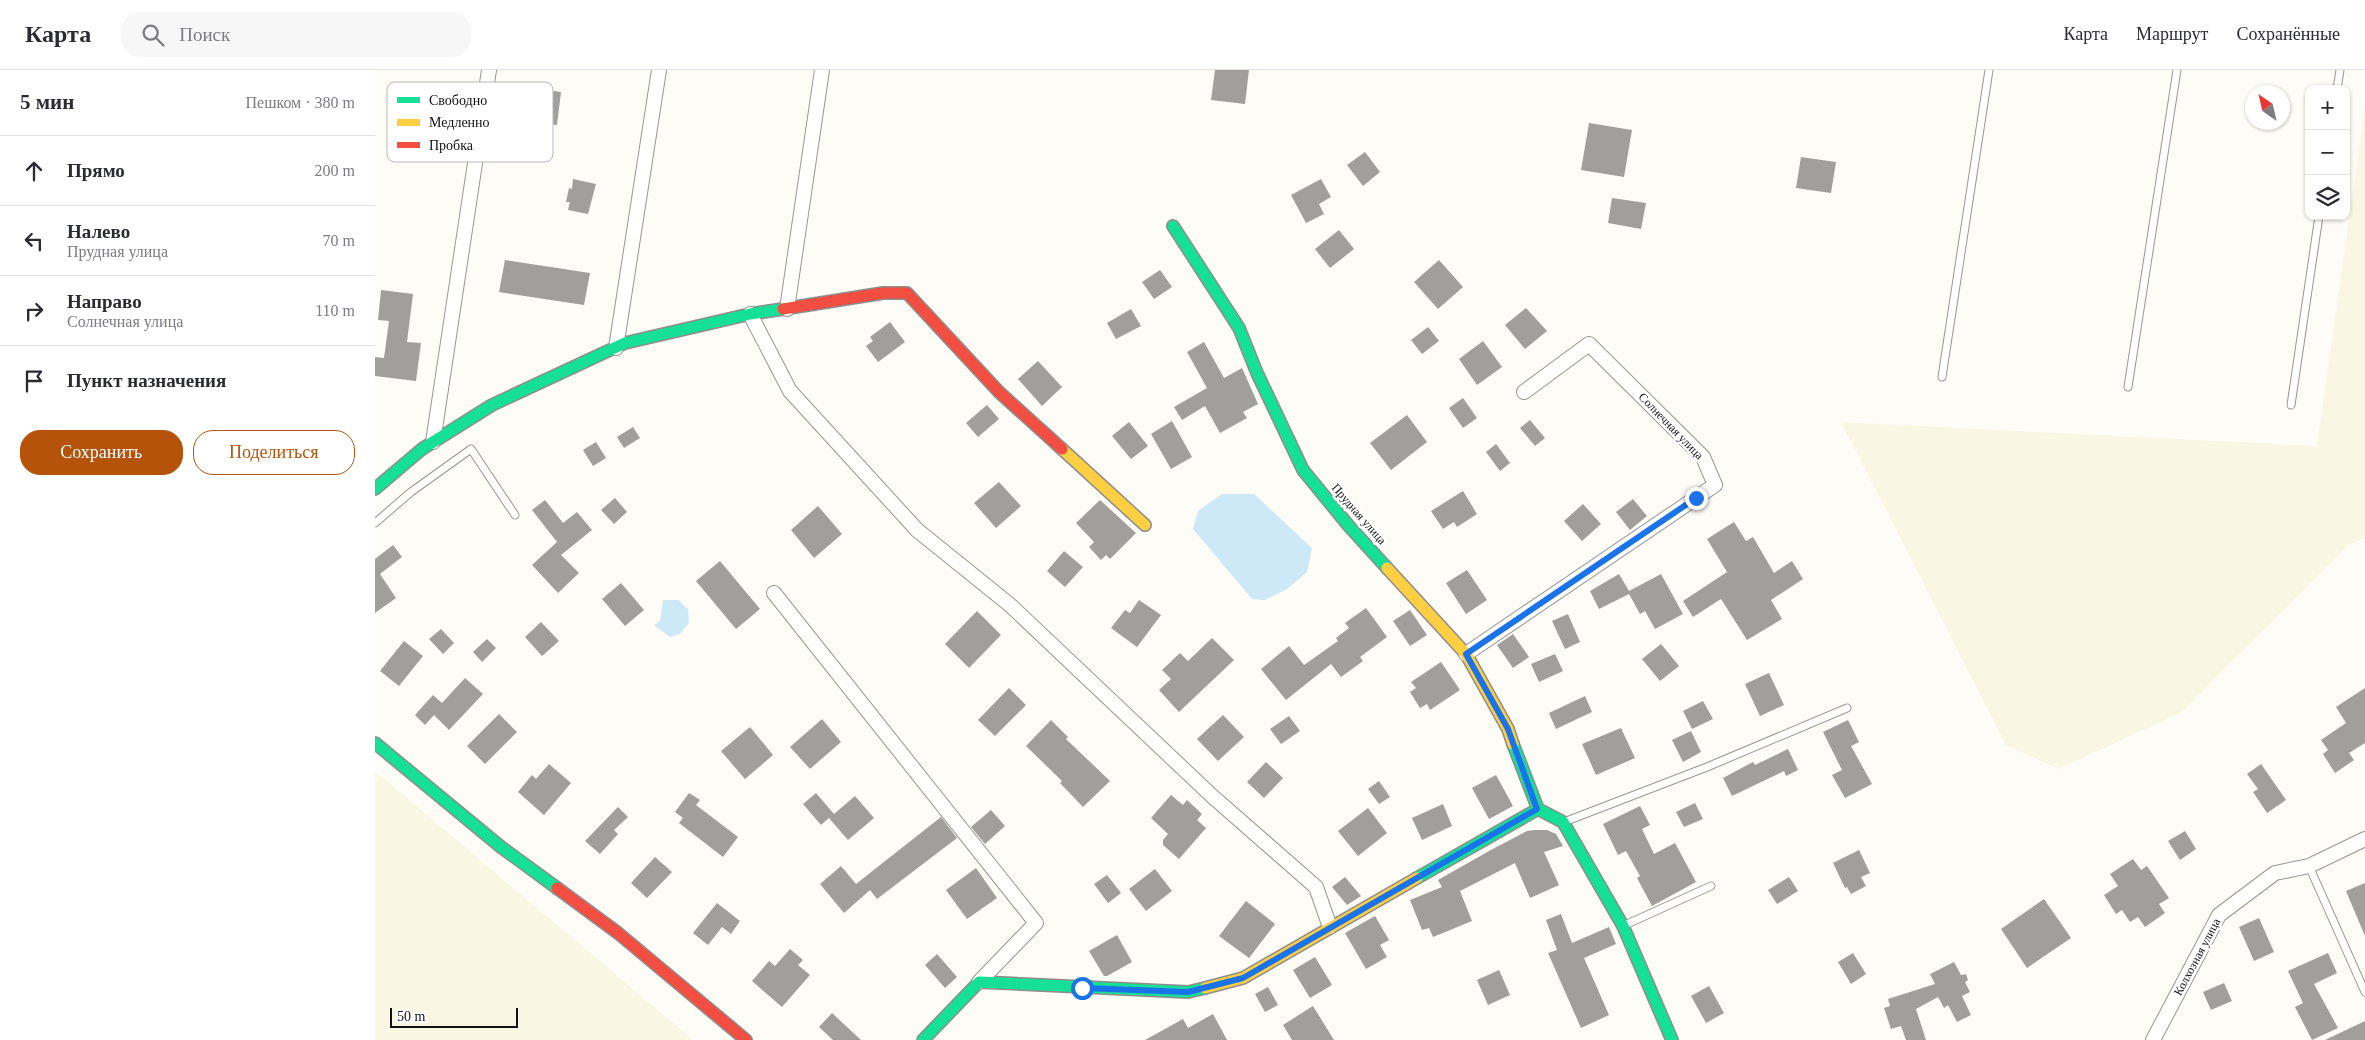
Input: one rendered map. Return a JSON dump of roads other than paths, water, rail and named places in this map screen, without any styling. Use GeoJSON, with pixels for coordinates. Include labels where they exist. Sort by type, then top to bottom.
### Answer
{"type":"FeatureCollection","features":[{"type":"Feature","properties":{"kind":"street"},"geometry":{"type":"LineString","coordinates":[[616,348],[659,70]]}},
{"type":"Feature","properties":{"kind":"street"},"geometry":{"type":"LineString","coordinates":[[787,308],[821,70]]}},
{"type":"Feature","properties":{"kind":"street"},"geometry":{"type":"LineString","coordinates":[[433,442],[475,162]]}},
{"type":"Feature","properties":{"kind":"street","name":"Прудная улица"},"geometry":{"type":"LineString","coordinates":[[1173,226],[1239,328],[1264,389],[1303,470],[1348,525],[1466,654],[1508,729],[1537,809]]}},
{"type":"Feature","properties":{"kind":"street"},"geometry":{"type":"LineString","coordinates":[[375,490],[433,442],[492,405],[625,343],[750,314],[883,293],[907,293],[999,392],[1145,524]]}},
{"type":"Feature","properties":{"kind":"street"},"geometry":{"type":"LineString","coordinates":[[750,314],[790,390],[917,530],[1010,605],[1212,796],[1316,887],[1330,927]]}},
{"type":"Feature","properties":{"kind":"street","name":"Солнечная улица"},"geometry":{"type":"LineString","coordinates":[[1466,654],[1715,485],[1703,457],[1589,344],[1524,392]]}},
{"type":"Feature","properties":{"kind":"street"},"geometry":{"type":"LineString","coordinates":[[774,593],[1035,923],[923,1040]]}},
{"type":"Feature","properties":{"kind":"street"},"geometry":{"type":"LineString","coordinates":[[375,743],[501,847],[618,933],[746,1040]]}},
{"type":"Feature","properties":{"kind":"street"},"geometry":{"type":"LineString","coordinates":[[979,982],[1188,992],[1243,978],[1537,809],[1563,822],[1623,926],[1672,1040]]}},
{"type":"Feature","properties":{"kind":"street","name":"Колхозная улица"},"geometry":{"type":"LineString","coordinates":[[2153,1040],[2219,915],[2275,873],[2309,866],[2365,839]]}},
{"type":"Feature","properties":{"kind":"lane"},"geometry":{"type":"LineString","coordinates":[[1942,377],[1989,70]]}},
{"type":"Feature","properties":{"kind":"lane"},"geometry":{"type":"LineString","coordinates":[[2128,388],[2177,70]]}},
{"type":"Feature","properties":{"kind":"lane"},"geometry":{"type":"LineString","coordinates":[[2338,85],[2340,70]]}},
{"type":"Feature","properties":{"kind":"lane"},"geometry":{"type":"LineString","coordinates":[[2291,405],[2318,220]]}},
{"type":"Feature","properties":{"kind":"lane"},"geometry":{"type":"LineString","coordinates":[[375,523],[411,492],[471,450],[515,515]]}},
{"type":"Feature","properties":{"kind":"lane"},"geometry":{"type":"LineString","coordinates":[[1563,822],[1707,767],[1847,708]]}},
{"type":"Feature","properties":{"kind":"lane"},"geometry":{"type":"LineString","coordinates":[[2309,866],[2365,992]]}},
{"type":"Feature","properties":{"kind":"lane"},"geometry":{"type":"LineString","coordinates":[[1623,926],[1711,886]]}},
{"type":"Feature","properties":{"kind":"water"},"geometry":{"type":"Polygon","coordinates":[[[1222,494],[1254,494],[1312,548],[1307,572],[1287,589],[1265,600],[1252,599],[1193,529],[1198,511],[1222,494]]]}},
{"type":"Feature","properties":{"kind":"water"},"geometry":{"type":"Polygon","coordinates":[[[663,600],[679,600],[688,610],[689,623],[680,634],[670,637],[654,625],[660,621],[663,600]]]}}]}
